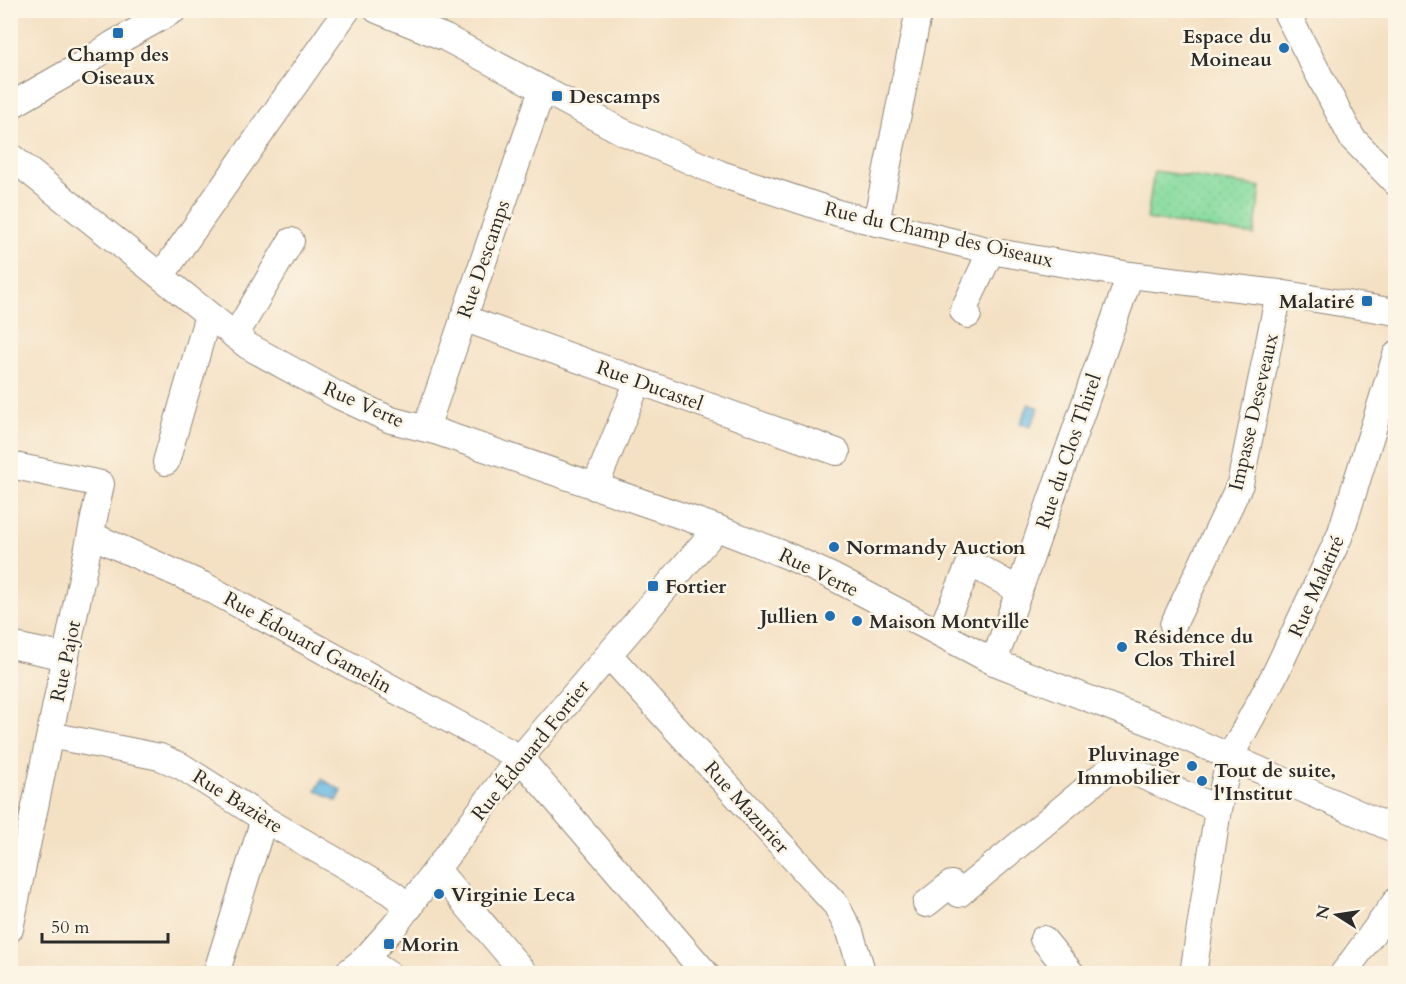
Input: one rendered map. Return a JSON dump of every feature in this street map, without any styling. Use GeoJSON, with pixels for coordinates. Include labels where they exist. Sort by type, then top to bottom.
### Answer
{"type":"FeatureCollection","features":[{"type":"Feature","properties":{"kind":"street"},"geometry":{"type":"LineString","coordinates":[[10,106],[174,10]]}},
{"type":"Feature","properties":{"kind":"street"},"geometry":{"type":"LineString","coordinates":[[161,276],[347,10]]}},
{"type":"Feature","properties":{"kind":"street","name":"Rue du Champ des Oiseaux"},"geometry":{"type":"LineString","coordinates":[[377,10],[446,38],[623,132],[721,174],[838,213],[991,251],[1130,275],[1279,293],[1395,312]]}},
{"type":"Feature","properties":{"kind":"street"},"geometry":{"type":"LineString","coordinates":[[876,223],[919,10]]}},
{"type":"Feature","properties":{"kind":"street"},"geometry":{"type":"LineString","coordinates":[[1285,10],[1352,138],[1395,183]]}},
{"type":"Feature","properties":{"kind":"street","name":"Rue Descamps"},"geometry":{"type":"LineString","coordinates":[[426,428],[542,90]]}},
{"type":"Feature","properties":{"kind":"street","name":"Rue Verte"},"geometry":{"type":"LineString","coordinates":[[10,156],[248,346],[339,396],[404,425],[426,428],[717,528],[820,571],[994,662],[1120,710],[1395,830]]}},
{"type":"Feature","properties":{"kind":"street"},"geometry":{"type":"LineString","coordinates":[[235,336],[291,241]]}},
{"type":"Feature","properties":{"kind":"street"},"geometry":{"type":"LineString","coordinates":[[968,315],[963,311],[991,251]]}},
{"type":"Feature","properties":{"kind":"street","name":"Rue du Clos Thirel"},"geometry":{"type":"LineString","coordinates":[[994,662],[1130,275]]}},
{"type":"Feature","properties":{"kind":"street","name":"Impasse Deseveaux"},"geometry":{"type":"LineString","coordinates":[[1173,625],[1240,483],[1279,293]]}},
{"type":"Feature","properties":{"kind":"street"},"geometry":{"type":"LineString","coordinates":[[166,462],[208,315]]}},
{"type":"Feature","properties":{"kind":"street","name":"Rue Ducastel"},"geometry":{"type":"LineString","coordinates":[[463,318],[837,452]]}},
{"type":"Feature","properties":{"kind":"street","name":"Rue Malatiré"},"geometry":{"type":"LineString","coordinates":[[1193,974],[1218,809],[1230,758],[1276,672],[1340,534],[1395,355]]}},
{"type":"Feature","properties":{"kind":"street"},"geometry":{"type":"LineString","coordinates":[[595,487],[638,381]]}},
{"type":"Feature","properties":{"kind":"street","name":"Rue Pajot"},"geometry":{"type":"LineString","coordinates":[[10,465],[101,484],[10,929]]}},
{"type":"Feature","properties":{"kind":"street","name":"Rue Édouard Fortier"},"geometry":{"type":"LineString","coordinates":[[356,966],[410,907],[520,758],[717,528]]}},
{"type":"Feature","properties":{"kind":"street","name":"Rue Édouard Gamelin"},"geometry":{"type":"LineString","coordinates":[[91,535],[203,585],[520,758]]}},
{"type":"Feature","properties":{"kind":"street"},"geometry":{"type":"LineString","coordinates":[[940,633],[970,563],[1019,590]]}},
{"type":"Feature","properties":{"kind":"street"},"geometry":{"type":"LineString","coordinates":[[10,645],[66,657]]}},
{"type":"Feature","properties":{"kind":"street","name":"Rue Mazurier"},"geometry":{"type":"LineString","coordinates":[[609,655],[836,905],[850,932],[863,974]]}},
{"type":"Feature","properties":{"kind":"street","name":"Rue Bazière"},"geometry":{"type":"LineString","coordinates":[[50,735],[160,757],[181,766],[264,819],[390,892],[410,907]]}},
{"type":"Feature","properties":{"kind":"street"},"geometry":{"type":"LineString","coordinates":[[520,758],[706,974]]}},
{"type":"Feature","properties":{"kind":"street"},"geometry":{"type":"LineString","coordinates":[[926,904],[951,884],[959,894],[1116,764],[1218,809]]}},
{"type":"Feature","properties":{"kind":"street"},"geometry":{"type":"LineString","coordinates":[[216,974],[264,819]]}},
{"type":"Feature","properties":{"kind":"street"},"geometry":{"type":"LineString","coordinates":[[437,870],[523,972]]}},
{"type":"Feature","properties":{"kind":"street"},"geometry":{"type":"LineString","coordinates":[[1343,974],[1395,901]]}},
{"type":"Feature","properties":{"kind":"street"},"geometry":{"type":"LineString","coordinates":[[1043,939],[1072,974]]}},
{"type":"Feature","properties":{"kind":"street"},"geometry":{"type":"LineString","coordinates":[[356,966],[388,974]]}},
{"type":"Feature","properties":{"kind":"green space"},"geometry":{"type":"Polygon","coordinates":[[[1154,171],[1261,187],[1254,235],[1147,219],[1154,171]]]}},
{"type":"Feature","properties":{"kind":"water"},"geometry":{"type":"Polygon","coordinates":[[[1029,404],[1039,408],[1030,427],[1020,423],[1029,404]]]}},
{"type":"Feature","properties":{"kind":"water"},"geometry":{"type":"Polygon","coordinates":[[[322,779],[342,791],[337,801],[316,790],[322,779]]]}},
{"type":"Feature","properties":{"kind":"place","name":"Champ des Oiseaux"},"geometry":{"type":"Point","coordinates":[118,33]}},
{"type":"Feature","properties":{"kind":"place","name":"Espace du Moineau"},"geometry":{"type":"Point","coordinates":[1284,48]}},
{"type":"Feature","properties":{"kind":"place","name":"Descamps"},"geometry":{"type":"Point","coordinates":[557,96]}},
{"type":"Feature","properties":{"kind":"place","name":"Malatiré"},"geometry":{"type":"Point","coordinates":[1367,301]}},
{"type":"Feature","properties":{"kind":"place","name":"Normandy Auction"},"geometry":{"type":"Point","coordinates":[834,547]}},
{"type":"Feature","properties":{"kind":"place","name":"Fortier"},"geometry":{"type":"Point","coordinates":[653,586]}},
{"type":"Feature","properties":{"kind":"place","name":"Jullien"},"geometry":{"type":"Point","coordinates":[830,616]}},
{"type":"Feature","properties":{"kind":"place","name":"Maison Montville"},"geometry":{"type":"Point","coordinates":[857,621]}},
{"type":"Feature","properties":{"kind":"place","name":"Résidence du Clos Thirel"},"geometry":{"type":"Point","coordinates":[1122,647]}},
{"type":"Feature","properties":{"kind":"place","name":"Pluvinage Immobilier"},"geometry":{"type":"Point","coordinates":[1192,766]}},
{"type":"Feature","properties":{"kind":"place","name":"Tout de suite, l'Institut"},"geometry":{"type":"Point","coordinates":[1202,781]}},
{"type":"Feature","properties":{"kind":"place","name":"Virginie Leca"},"geometry":{"type":"Point","coordinates":[439,894]}},
{"type":"Feature","properties":{"kind":"place","name":"Morin"},"geometry":{"type":"Point","coordinates":[389,944]}}]}
